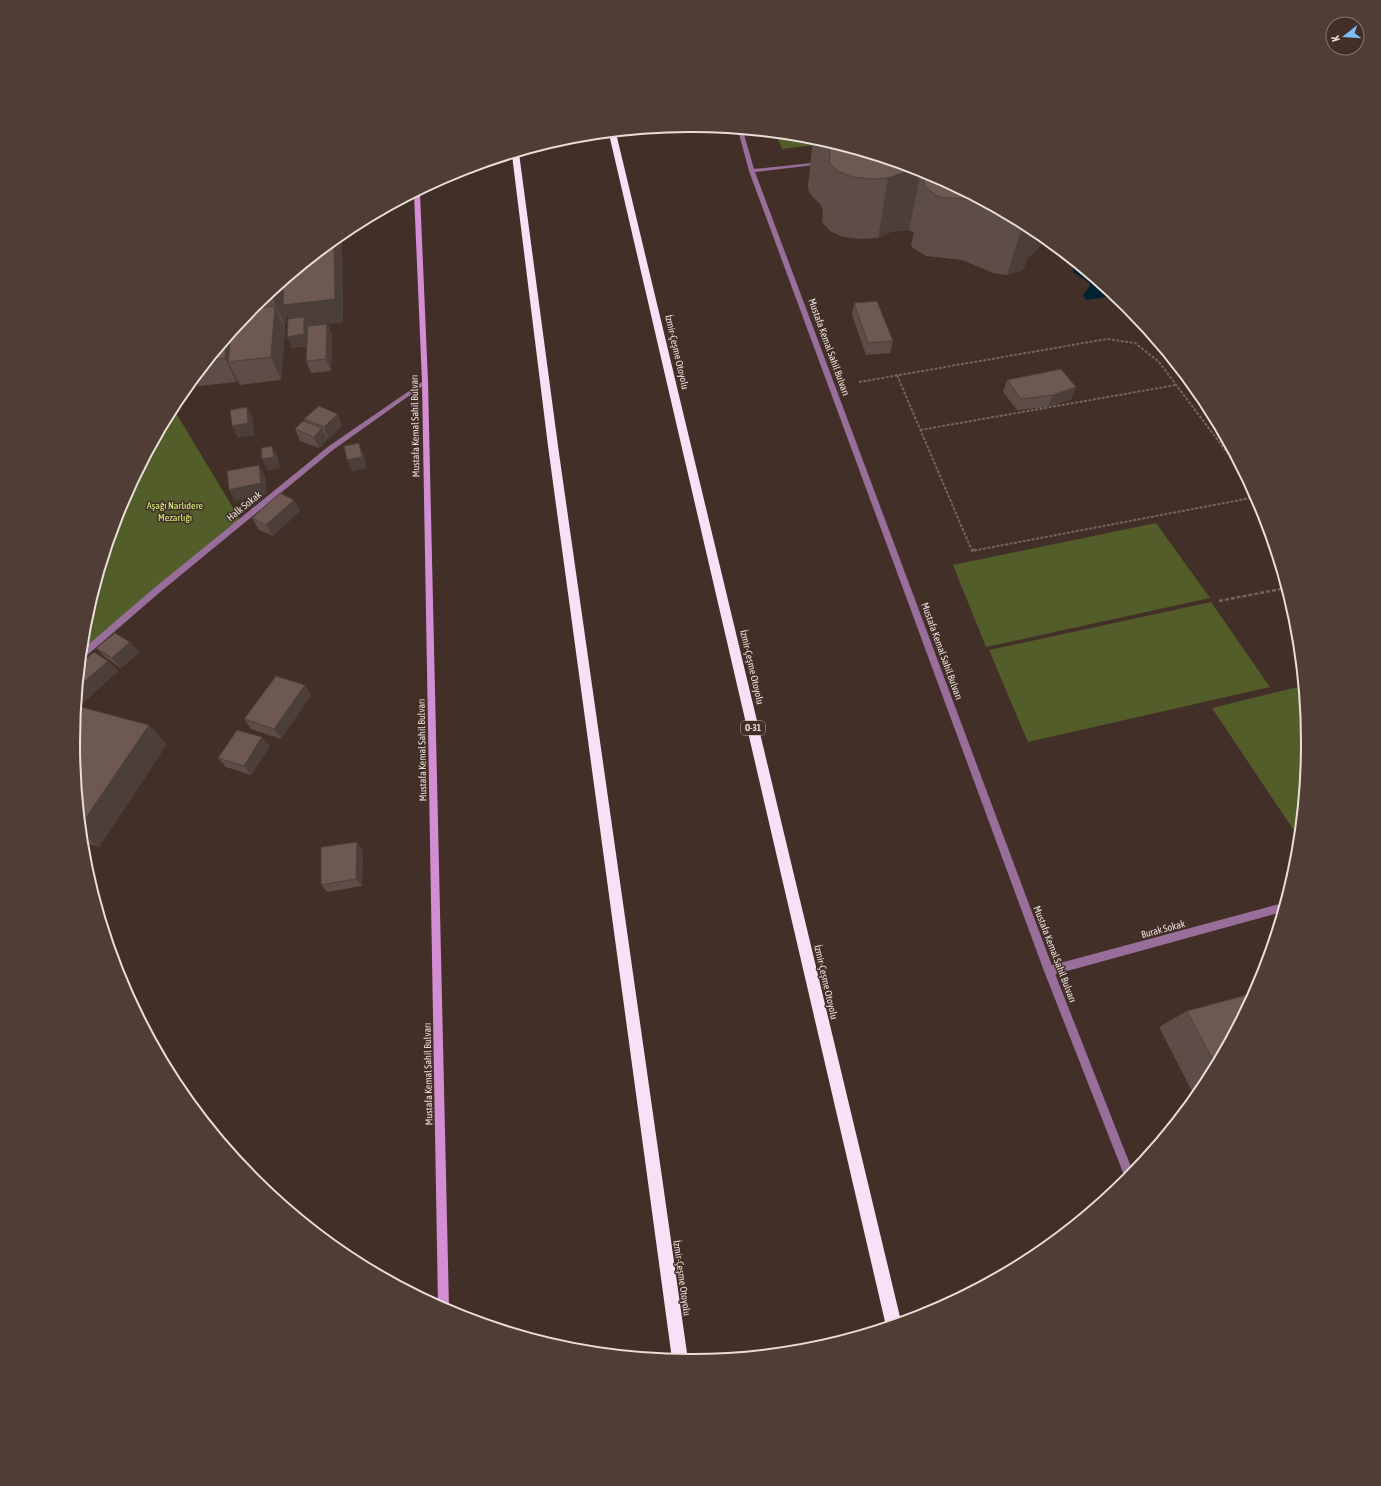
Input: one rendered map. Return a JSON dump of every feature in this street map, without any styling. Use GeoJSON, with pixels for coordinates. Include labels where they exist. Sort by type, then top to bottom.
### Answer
{"type":"FeatureCollection","features":[{"type":"Feature","properties":{"kind":"highway","name":"İzmir-Çeşme Otoyolu"},"geometry":{"type":"LineString","coordinates":[[613,138],[892,1319]]}},
{"type":"Feature","properties":{"kind":"highway","name":"İzmir-Çeşme Otoyolu"},"geometry":{"type":"LineString","coordinates":[[516,158],[553,446],[679,1353]]}},
{"type":"Feature","properties":{"kind":"main road","name":"Mustafa Kemal Sahil Bulvarı"},"geometry":{"type":"LineString","coordinates":[[416,197],[425,382],[444,1301]]}},
{"type":"Feature","properties":{"kind":"street","name":"Mustafa Kemal Sahil Bulvarı"},"geometry":{"type":"LineString","coordinates":[[742,135],[752,171],[832,387],[1050,971],[1127,1170]]}},
{"type":"Feature","properties":{"kind":"street"},"geometry":{"type":"LineString","coordinates":[[752,171],[829,162]]}},
{"type":"Feature","properties":{"kind":"street","name":"Halk Sokak"},"geometry":{"type":"LineString","coordinates":[[87,650],[162,586],[331,448],[425,382]]}},
{"type":"Feature","properties":{"kind":"street","name":"Burak Sokak"},"geometry":{"type":"LineString","coordinates":[[1050,971],[1278,908]]}},
{"type":"Feature","properties":{"kind":"path"},"geometry":{"type":"LineString","coordinates":[[832,387],[1107,339],[1135,344],[1159,362],[1227,452]]}},
{"type":"Feature","properties":{"kind":"path"},"geometry":{"type":"LineString","coordinates":[[897,375],[972,551],[1250,498]]}},
{"type":"Feature","properties":{"kind":"path"},"geometry":{"type":"LineString","coordinates":[[920,430],[1176,385]]}},
{"type":"Feature","properties":{"kind":"path"},"geometry":{"type":"LineString","coordinates":[[1219,601],[1281,589]]}},
{"type":"Feature","properties":{"kind":"green space"},"geometry":{"type":"Polygon","coordinates":[[[778,139],[814,145],[782,149],[778,139]]]}},
{"type":"Feature","properties":{"kind":"green space","name":"Aşağı Narlıdere Mezarlığı"},"geometry":{"type":"Polygon","coordinates":[[[177,414],[241,521],[87,652],[101,585],[112,547],[126,509],[143,473],[177,414]]]}},
{"type":"Feature","properties":{"kind":"green space"},"geometry":{"type":"Polygon","coordinates":[[[1156,523],[1210,598],[986,647],[953,565],[1156,523]]]}},
{"type":"Feature","properties":{"kind":"green space"},"geometry":{"type":"Polygon","coordinates":[[[1211,602],[1270,687],[1028,742],[989,650],[1211,602]]]}},
{"type":"Feature","properties":{"kind":"green space"},"geometry":{"type":"Polygon","coordinates":[[[1298,687],[1301,743],[1300,783],[1295,831],[1212,708],[1298,687]]]}},
{"type":"Feature","properties":{"kind":"water"},"geometry":{"type":"Polygon","coordinates":[[[1073,268],[1107,297],[1086,300],[1083,295],[1090,286],[1090,283],[1073,272],[1073,268]]]}},
{"type":"Feature","properties":{"kind":"building"},"geometry":{"type":"Polygon","coordinates":[[[829,148],[849,153],[906,172],[888,178],[871,179],[852,177],[838,171],[829,162],[829,148]]]}},
{"type":"Feature","properties":{"kind":"building"},"geometry":{"type":"Polygon","coordinates":[[[925,179],[969,199],[939,197],[926,188],[924,181],[925,179]]]}},
{"type":"Feature","properties":{"kind":"building"},"geometry":{"type":"Polygon","coordinates":[[[334,248],[335,299],[283,305],[284,288],[334,248]]]}},
{"type":"Feature","properties":{"kind":"building"},"geometry":{"type":"Polygon","coordinates":[[[877,301],[893,341],[868,343],[854,303],[877,301]]]}},
{"type":"Feature","properties":{"kind":"building"},"geometry":{"type":"Polygon","coordinates":[[[275,306],[271,357],[228,362],[230,342],[263,308],[275,306]]]}},
{"type":"Feature","properties":{"kind":"building"},"geometry":{"type":"Polygon","coordinates":[[[304,317],[304,334],[287,337],[288,319],[304,317]]]}},
{"type":"Feature","properties":{"kind":"building"},"geometry":{"type":"Polygon","coordinates":[[[327,324],[326,359],[306,361],[308,326],[327,324]]]}},
{"type":"Feature","properties":{"kind":"building"},"geometry":{"type":"Polygon","coordinates":[[[226,348],[225,358],[216,359],[226,348]]]}},
{"type":"Feature","properties":{"kind":"building"},"geometry":{"type":"Polygon","coordinates":[[[1061,369],[1076,387],[1053,395],[1021,399],[1007,380],[1061,369]]]}},
{"type":"Feature","properties":{"kind":"building"},"geometry":{"type":"Polygon","coordinates":[[[319,406],[338,414],[324,427],[304,419],[319,406]]]}},
{"type":"Feature","properties":{"kind":"building"},"geometry":{"type":"Polygon","coordinates":[[[247,407],[248,423],[232,426],[230,410],[247,407]]]}},
{"type":"Feature","properties":{"kind":"building"},"geometry":{"type":"Polygon","coordinates":[[[303,421],[322,428],[314,437],[295,429],[303,421]]]}},
{"type":"Feature","properties":{"kind":"building"},"geometry":{"type":"Polygon","coordinates":[[[359,443],[362,457],[347,460],[344,446],[359,443]]]}},
{"type":"Feature","properties":{"kind":"building"},"geometry":{"type":"Polygon","coordinates":[[[272,446],[274,457],[262,459],[261,448],[272,446]]]}},
{"type":"Feature","properties":{"kind":"building"},"geometry":{"type":"Polygon","coordinates":[[[259,465],[261,483],[229,490],[227,471],[259,465]]]}},
{"type":"Feature","properties":{"kind":"building"},"geometry":{"type":"Polygon","coordinates":[[[280,493],[294,500],[266,525],[252,518],[280,493]]]}},
{"type":"Feature","properties":{"kind":"building"},"geometry":{"type":"Polygon","coordinates":[[[115,633],[130,642],[112,658],[96,648],[115,633]]]}},
{"type":"Feature","properties":{"kind":"building"},"geometry":{"type":"Polygon","coordinates":[[[94,652],[108,661],[83,683],[85,663],[86,659],[94,652]]]}},
{"type":"Feature","properties":{"kind":"building"},"geometry":{"type":"Polygon","coordinates":[[[276,676],[305,685],[274,729],[244,719],[276,676]]]}},
{"type":"Feature","properties":{"kind":"building"},"geometry":{"type":"Polygon","coordinates":[[[81,707],[149,725],[85,820],[81,783],[81,707]]]}},
{"type":"Feature","properties":{"kind":"building"},"geometry":{"type":"Polygon","coordinates":[[[237,730],[262,737],[244,766],[218,758],[237,730]]]}},
{"type":"Feature","properties":{"kind":"building"},"geometry":{"type":"Polygon","coordinates":[[[357,842],[356,879],[321,885],[321,847],[357,842]]]}},
{"type":"Feature","properties":{"kind":"building"},"geometry":{"type":"Polygon","coordinates":[[[1246,995],[1212,1059],[1187,1011],[1246,995]]]}}]}
